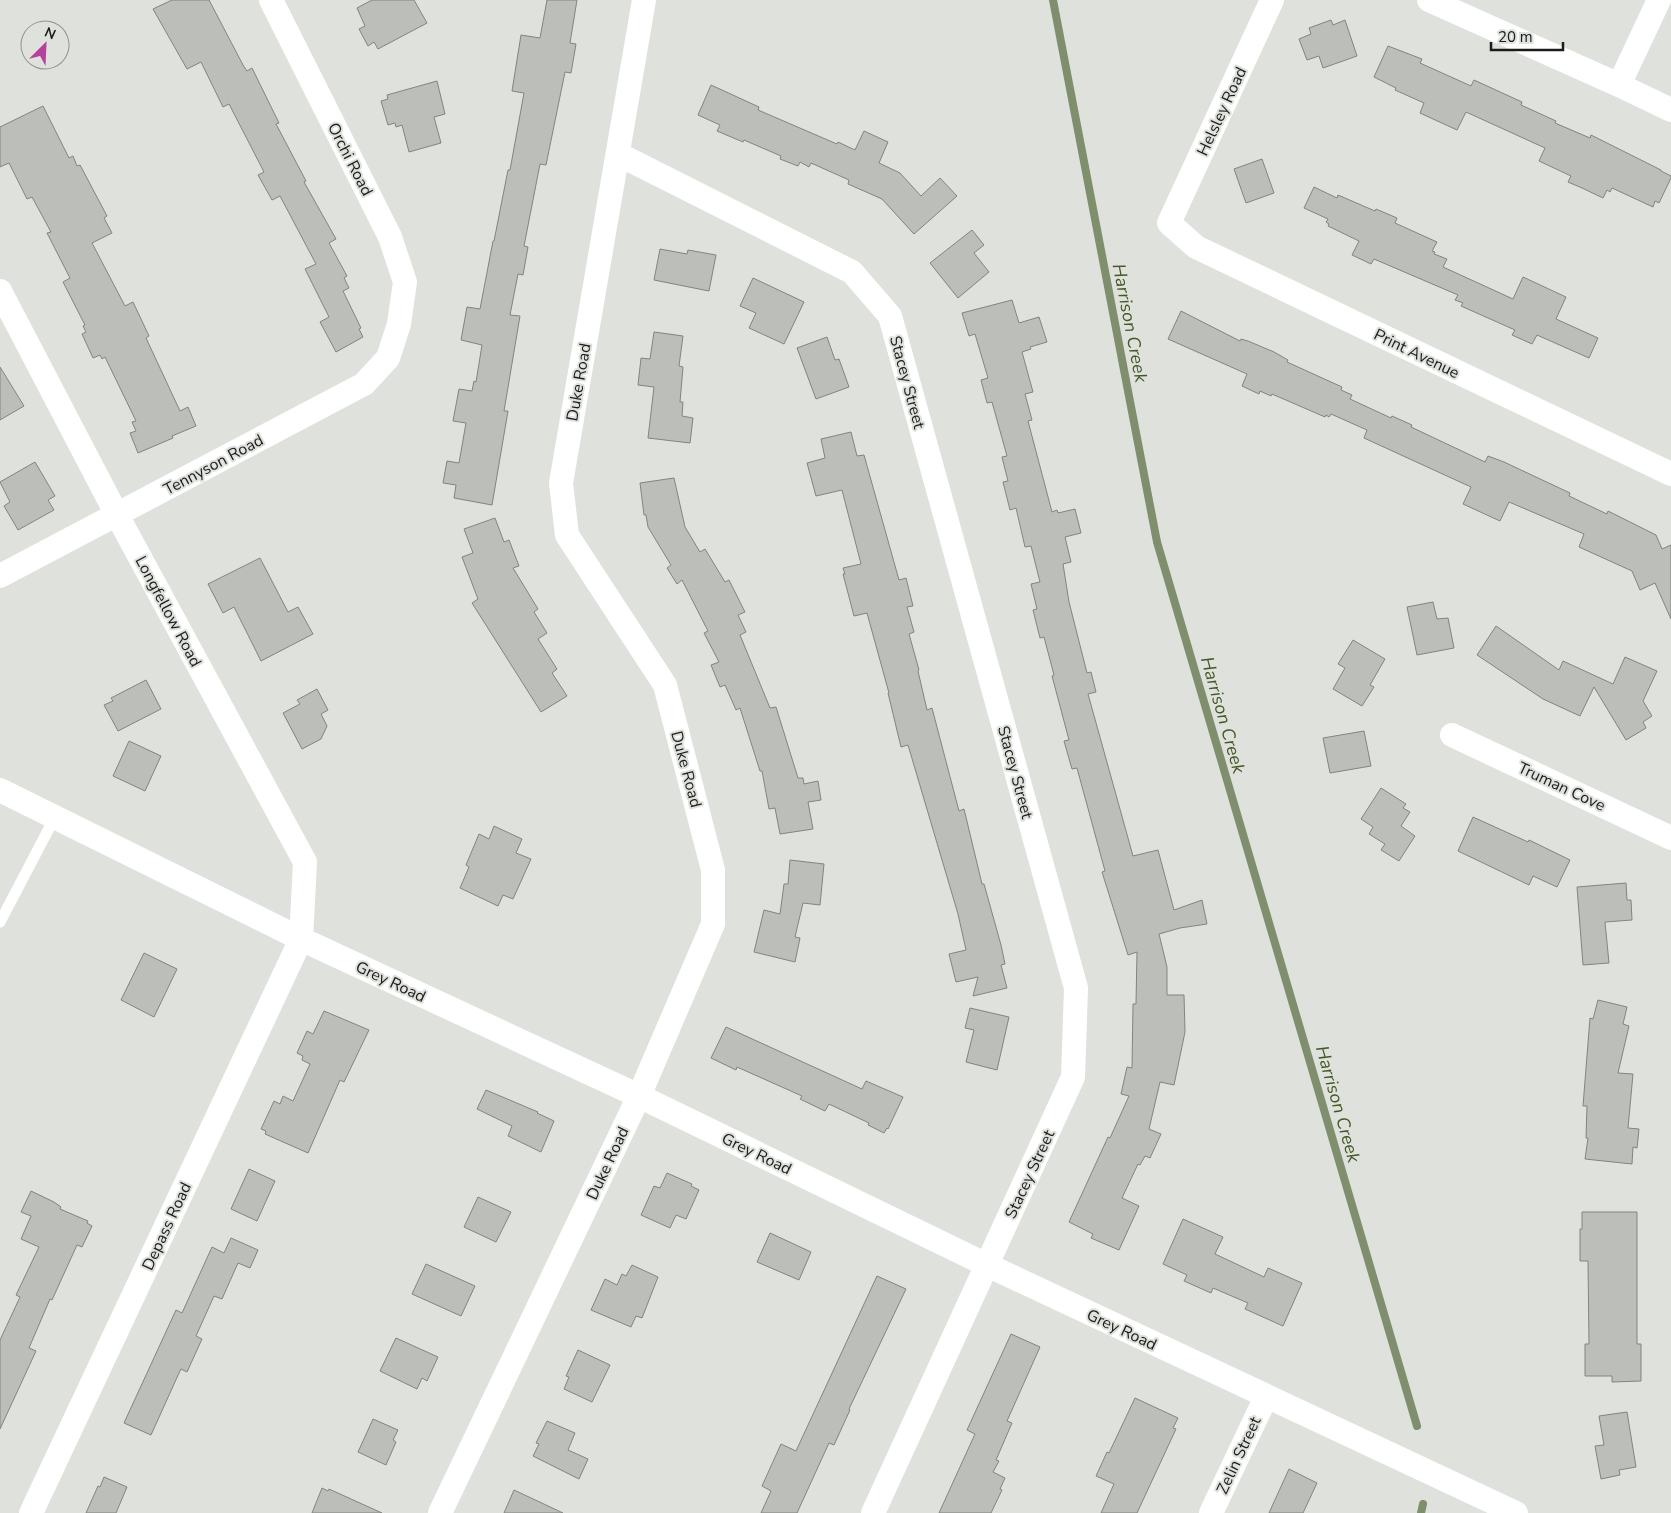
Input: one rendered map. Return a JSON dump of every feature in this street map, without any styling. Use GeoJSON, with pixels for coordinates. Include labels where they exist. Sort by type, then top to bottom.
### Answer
{"type":"FeatureCollection","features":[{"type":"Feature","properties":{"kind":"street","name":"Orchi Road"},"geometry":{"type":"LineString","coordinates":[[272,0],[390,237],[405,282],[399,324]]}},
{"type":"Feature","properties":{"kind":"street","name":"Duke Road"},"geometry":{"type":"LineString","coordinates":[[440,1513],[639,1096],[713,924],[713,870],[665,685],[567,535],[561,483],[644,0]]}},
{"type":"Feature","properties":{"kind":"street","name":"Helsley Road"},"geometry":{"type":"LineString","coordinates":[[1169,223],[1272,0]]}},
{"type":"Feature","properties":{"kind":"street"},"geometry":{"type":"LineString","coordinates":[[1429,0],[1671,110]]}},
{"type":"Feature","properties":{"kind":"street"},"geometry":{"type":"LineString","coordinates":[[1619,85],[1659,0]]}},
{"type":"Feature","properties":{"kind":"street","name":"Stacey Street"},"geometry":{"type":"LineString","coordinates":[[618,154],[852,272],[890,316],[1076,988],[1073,1077],[872,1513]]}},
{"type":"Feature","properties":{"kind":"street","name":"Print Avenue"},"geometry":{"type":"LineString","coordinates":[[1169,223],[1196,247],[1671,474]]}},
{"type":"Feature","properties":{"kind":"street","name":"Longfellow Road"},"geometry":{"type":"LineString","coordinates":[[0,291],[117,515],[305,862],[301,939]]}},
{"type":"Feature","properties":{"kind":"street","name":"Tennyson Road"},"geometry":{"type":"LineString","coordinates":[[0,576],[364,384],[388,358],[399,324]]}},
{"type":"Feature","properties":{"kind":"street","name":"Truman Cove"},"geometry":{"type":"LineString","coordinates":[[1452,735],[1671,838]]}},
{"type":"Feature","properties":{"kind":"street","name":"Grey Road"},"geometry":{"type":"LineString","coordinates":[[0,790],[301,939],[639,1096],[987,1265],[1516,1513]]}},
{"type":"Feature","properties":{"kind":"street","name":"Depass Road"},"geometry":{"type":"LineString","coordinates":[[31,1513],[301,939]]}},
{"type":"Feature","properties":{"kind":"street","name":"Zelin Street"},"geometry":{"type":"LineString","coordinates":[[1211,1513],[1266,1397]]}},
{"type":"Feature","properties":{"kind":"lane"},"geometry":{"type":"LineString","coordinates":[[0,922],[55,817]]}},
{"type":"Feature","properties":{"kind":"building"},"geometry":{"type":"Polygon","coordinates":[[[172,0],[209,0],[243,65],[247,71],[252,68],[279,123],[276,124],[306,181],[304,182],[336,239],[329,243],[347,276],[344,278],[349,288],[343,291],[361,328],[359,329],[363,337],[336,352],[320,322],[329,317],[305,269],[316,264],[280,196],[272,200],[258,175],[264,172],[229,104],[223,107],[201,62],[187,69],[153,9],[172,0]]]}},
{"type":"Feature","properties":{"kind":"building"},"geometry":{"type":"Polygon","coordinates":[[[372,0],[414,0],[427,23],[378,49],[374,42],[368,46],[359,29],[365,26],[357,8],[372,0]]]}},
{"type":"Feature","properties":{"kind":"building"},"geometry":{"type":"Polygon","coordinates":[[[547,0],[577,0],[570,43],[576,44],[571,73],[565,72],[546,165],[540,164],[524,246],[528,247],[523,275],[518,274],[510,315],[520,316],[504,411],[508,411],[492,505],[454,498],[456,485],[443,483],[447,461],[459,463],[466,423],[453,421],[459,389],[472,391],[474,381],[476,382],[482,345],[461,340],[467,307],[480,309],[508,170],[510,170],[524,93],[512,91],[521,35],[540,38],[547,0]]]}},
{"type":"Feature","properties":{"kind":"building"},"geometry":{"type":"Polygon","coordinates":[[[1331,20],[1333,25],[1345,20],[1357,56],[1323,68],[1319,56],[1307,60],[1299,39],[1311,34],[1309,28],[1331,20]]]}},
{"type":"Feature","properties":{"kind":"building"},"geometry":{"type":"Polygon","coordinates":[[[1388,46],[1422,59],[1420,63],[1471,86],[1474,80],[1522,102],[1521,105],[1556,121],[1555,123],[1590,138],[1591,135],[1661,170],[1671,176],[1671,178],[1659,203],[1655,201],[1653,207],[1612,188],[1610,192],[1607,190],[1603,198],[1568,182],[1571,176],[1539,161],[1545,148],[1466,112],[1457,130],[1420,113],[1424,103],[1395,90],[1396,88],[1374,77],[1388,46]]]}},
{"type":"Feature","properties":{"kind":"building"},"geometry":{"type":"Polygon","coordinates":[[[437,81],[445,114],[434,117],[441,143],[409,152],[402,125],[396,127],[395,123],[388,125],[381,101],[388,99],[387,95],[437,81]]]}},
{"type":"Feature","properties":{"kind":"building"},"geometry":{"type":"Polygon","coordinates":[[[711,85],[759,107],[758,110],[855,150],[864,131],[888,142],[879,163],[900,173],[921,196],[940,178],[957,196],[914,234],[882,199],[848,184],[849,180],[811,163],[809,167],[800,162],[798,166],[780,159],[781,156],[744,140],[743,142],[717,131],[720,125],[698,115],[711,85]]]}},
{"type":"Feature","properties":{"kind":"building"},"geometry":{"type":"Polygon","coordinates":[[[43,106],[69,158],[73,156],[77,166],[80,165],[107,216],[104,218],[112,233],[92,243],[125,306],[133,302],[149,336],[146,338],[180,411],[188,407],[196,426],[138,453],[130,433],[136,431],[132,422],[136,421],[105,357],[102,359],[100,355],[93,358],[82,334],[86,332],[83,326],[85,325],[63,282],[70,278],[47,233],[51,232],[32,197],[27,199],[9,163],[0,167],[0,127],[43,106]]]}},
{"type":"Feature","properties":{"kind":"building"},"geometry":{"type":"Polygon","coordinates":[[[1262,159],[1274,193],[1246,203],[1234,169],[1262,159]]]}},
{"type":"Feature","properties":{"kind":"building"},"geometry":{"type":"Polygon","coordinates":[[[1314,187],[1337,198],[1338,195],[1397,218],[1395,223],[1437,242],[1432,251],[1435,252],[1434,254],[1447,259],[1443,267],[1513,299],[1523,277],[1566,297],[1556,319],[1598,338],[1589,358],[1537,335],[1532,344],[1512,335],[1515,330],[1461,306],[1463,303],[1455,300],[1458,295],[1374,259],[1371,264],[1352,255],[1359,241],[1328,226],[1329,224],[1326,222],[1328,219],[1304,208],[1314,187]]]}},
{"type":"Feature","properties":{"kind":"building"},"geometry":{"type":"Polygon","coordinates":[[[972,230],[984,245],[974,253],[989,272],[958,298],[930,263],[972,230]]]}},
{"type":"Feature","properties":{"kind":"building"},"geometry":{"type":"Polygon","coordinates":[[[660,249],[687,254],[688,250],[716,255],[709,291],[654,280],[660,249]]]}},
{"type":"Feature","properties":{"kind":"building"},"geometry":{"type":"Polygon","coordinates":[[[753,278],[804,302],[784,344],[749,328],[756,313],[740,306],[753,278]]]}},
{"type":"Feature","properties":{"kind":"building"},"geometry":{"type":"Polygon","coordinates":[[[1012,300],[1019,323],[1039,317],[1047,342],[1030,347],[1031,349],[1022,352],[1033,392],[1025,394],[1032,420],[1028,421],[1052,512],[1057,510],[1058,513],[1075,509],[1081,533],[1065,537],[1071,562],[1063,564],[1069,602],[1087,673],[1091,672],[1096,692],[1088,694],[1133,856],[1158,850],[1174,910],[1202,900],[1207,924],[1180,928],[1159,934],[1167,967],[1167,995],[1184,995],[1185,1032],[1174,1085],[1160,1082],[1149,1129],[1161,1134],[1150,1158],[1145,1156],[1140,1165],[1138,1164],[1122,1198],[1139,1206],[1119,1250],[1091,1238],[1093,1234],[1069,1222],[1129,1096],[1121,1094],[1127,1067],[1132,1068],[1133,1004],[1136,1004],[1137,952],[1128,955],[1102,872],[1105,871],[1077,768],[1072,769],[1064,741],[1069,740],[1052,676],[1054,675],[1044,637],[1040,638],[1033,610],[1037,609],[1031,584],[1040,582],[1031,546],[1025,547],[1016,508],[1010,510],[1003,482],[1008,481],[1002,457],[1007,456],[992,402],[987,403],[981,380],[988,378],[975,334],[969,336],[962,313],[1012,300]]]}},
{"type":"Feature","properties":{"kind":"building"},"geometry":{"type":"Polygon","coordinates":[[[1181,311],[1240,341],[1241,339],[1248,341],[1274,352],[1288,360],[1287,362],[1342,387],[1341,390],[1352,395],[1350,399],[1391,418],[1392,416],[1412,425],[1411,427],[1485,462],[1488,456],[1504,462],[1570,493],[1569,496],[1607,514],[1608,511],[1656,535],[1662,549],[1671,545],[1671,619],[1655,583],[1640,590],[1632,571],[1579,547],[1584,534],[1509,502],[1500,521],[1463,504],[1471,487],[1364,438],[1367,430],[1331,414],[1329,417],[1326,415],[1325,417],[1272,394],[1271,396],[1260,391],[1259,394],[1242,386],[1247,374],[1168,339],[1181,311]]]}},
{"type":"Feature","properties":{"kind":"building"},"geometry":{"type":"Polygon","coordinates":[[[654,332],[683,336],[679,366],[683,367],[680,402],[683,402],[682,416],[693,418],[690,443],[648,438],[654,387],[638,385],[641,358],[650,359],[654,332]]]}},
{"type":"Feature","properties":{"kind":"building"},"geometry":{"type":"Polygon","coordinates":[[[827,337],[835,360],[839,359],[849,387],[816,399],[797,348],[827,337]]]}},
{"type":"Feature","properties":{"kind":"building"},"geometry":{"type":"Polygon","coordinates":[[[0,367],[24,406],[0,420],[0,367]]]}},
{"type":"Feature","properties":{"kind":"building"},"geometry":{"type":"Polygon","coordinates":[[[851,432],[857,456],[864,455],[899,580],[906,578],[913,606],[907,607],[914,632],[909,634],[927,710],[932,708],[959,811],[964,809],[982,884],[984,884],[1001,945],[1005,964],[1001,965],[1007,988],[973,996],[978,977],[956,982],[949,954],[966,950],[958,914],[908,745],[901,747],[889,693],[867,613],[854,616],[843,574],[845,574],[843,568],[861,564],[842,490],[816,496],[807,463],[825,458],[821,439],[851,432]]]}},
{"type":"Feature","properties":{"kind":"building"},"geometry":{"type":"Polygon","coordinates":[[[35,462],[55,496],[48,500],[54,510],[18,530],[4,506],[10,502],[0,482],[35,462]]]}},
{"type":"Feature","properties":{"kind":"building"},"geometry":{"type":"Polygon","coordinates":[[[674,478],[685,527],[700,552],[705,549],[725,582],[729,580],[745,612],[738,615],[746,632],[740,635],[770,708],[776,707],[798,778],[803,778],[804,784],[818,781],[821,800],[808,802],[813,829],[780,834],[775,808],[769,809],[762,771],[760,771],[740,708],[736,710],[725,685],[720,687],[711,665],[719,662],[704,633],[708,631],[682,580],[677,584],[667,568],[671,565],[648,527],[646,515],[644,515],[640,483],[674,478]]]}},
{"type":"Feature","properties":{"kind":"building"},"geometry":{"type":"Polygon","coordinates":[[[495,518],[504,542],[509,540],[519,566],[513,568],[538,609],[534,612],[547,633],[538,639],[557,669],[552,673],[567,696],[541,712],[472,603],[478,599],[462,557],[473,553],[464,529],[495,518]]]}},
{"type":"Feature","properties":{"kind":"building"},"geometry":{"type":"Polygon","coordinates":[[[260,558],[288,612],[298,607],[313,634],[261,661],[234,607],[223,613],[208,584],[260,558]]]}},
{"type":"Feature","properties":{"kind":"building"},"geometry":{"type":"Polygon","coordinates":[[[1433,602],[1437,619],[1448,618],[1454,648],[1417,655],[1407,607],[1433,602]]]}},
{"type":"Feature","properties":{"kind":"building"},"geometry":{"type":"Polygon","coordinates":[[[1496,626],[1559,670],[1563,661],[1613,684],[1625,657],[1657,671],[1643,701],[1652,716],[1643,722],[1646,728],[1626,740],[1594,687],[1580,716],[1543,699],[1477,655],[1496,626]]]}},
{"type":"Feature","properties":{"kind":"building"},"geometry":{"type":"Polygon","coordinates":[[[1353,640],[1385,659],[1370,685],[1374,687],[1362,706],[1333,689],[1345,668],[1338,664],[1353,640]]]}},
{"type":"Feature","properties":{"kind":"building"},"geometry":{"type":"Polygon","coordinates":[[[146,680],[161,709],[118,731],[104,705],[113,701],[111,698],[146,680]]]}},
{"type":"Feature","properties":{"kind":"building"},"geometry":{"type":"Polygon","coordinates":[[[317,689],[328,710],[321,714],[327,726],[321,739],[302,749],[283,713],[300,704],[297,700],[317,689]]]}},
{"type":"Feature","properties":{"kind":"building"},"geometry":{"type":"Polygon","coordinates":[[[1364,731],[1371,766],[1330,773],[1323,738],[1364,731]]]}},
{"type":"Feature","properties":{"kind":"building"},"geometry":{"type":"Polygon","coordinates":[[[129,741],[161,756],[145,791],[113,776],[129,741]]]}},
{"type":"Feature","properties":{"kind":"building"},"geometry":{"type":"Polygon","coordinates":[[[1381,788],[1406,804],[1403,808],[1410,812],[1401,826],[1415,836],[1399,861],[1381,850],[1385,844],[1369,834],[1373,827],[1361,819],[1381,788]]]}},
{"type":"Feature","properties":{"kind":"building"},"geometry":{"type":"Polygon","coordinates":[[[1473,817],[1528,842],[1529,840],[1570,860],[1557,887],[1533,876],[1529,885],[1458,851],[1473,817]]]}},
{"type":"Feature","properties":{"kind":"building"},"geometry":{"type":"Polygon","coordinates":[[[494,826],[522,839],[516,853],[531,859],[513,899],[503,895],[498,906],[460,888],[469,867],[466,865],[479,834],[489,839],[494,826]]]}},
{"type":"Feature","properties":{"kind":"building"},"geometry":{"type":"Polygon","coordinates":[[[790,860],[824,864],[820,905],[803,903],[795,937],[800,938],[795,962],[754,952],[764,910],[780,914],[784,884],[788,884],[790,860]]]}},
{"type":"Feature","properties":{"kind":"building"},"geometry":{"type":"Polygon","coordinates":[[[1626,883],[1627,900],[1631,900],[1632,920],[1605,922],[1609,963],[1583,965],[1577,887],[1626,883]]]}},
{"type":"Feature","properties":{"kind":"building"},"geometry":{"type":"Polygon","coordinates":[[[144,953],[177,969],[154,1017],[121,1000],[144,953]]]}},
{"type":"Feature","properties":{"kind":"building"},"geometry":{"type":"Polygon","coordinates":[[[1598,1000],[1627,1007],[1623,1024],[1629,1026],[1618,1073],[1633,1074],[1628,1128],[1639,1129],[1637,1148],[1633,1147],[1632,1164],[1585,1159],[1588,1138],[1586,1138],[1587,1106],[1583,1106],[1590,1018],[1593,1019],[1598,1000]]]}},
{"type":"Feature","properties":{"kind":"building"},"geometry":{"type":"Polygon","coordinates":[[[970,1008],[1009,1017],[997,1070],[966,1062],[974,1030],[965,1028],[970,1008]]]}},
{"type":"Feature","properties":{"kind":"building"},"geometry":{"type":"Polygon","coordinates":[[[324,1011],[369,1030],[344,1082],[340,1080],[308,1153],[265,1134],[266,1131],[261,1129],[274,1101],[280,1104],[283,1096],[293,1101],[310,1064],[302,1060],[303,1056],[297,1053],[307,1031],[313,1034],[324,1011]]]}},
{"type":"Feature","properties":{"kind":"building"},"geometry":{"type":"Polygon","coordinates":[[[726,1027],[862,1089],[866,1081],[903,1097],[888,1129],[884,1133],[868,1125],[869,1123],[829,1104],[825,1111],[800,1099],[802,1096],[737,1067],[736,1070],[711,1058],[726,1027]]]}},
{"type":"Feature","properties":{"kind":"building"},"geometry":{"type":"Polygon","coordinates":[[[486,1090],[538,1112],[554,1121],[541,1152],[508,1136],[512,1126],[477,1109],[486,1090]]]}},
{"type":"Feature","properties":{"kind":"building"},"geometry":{"type":"Polygon","coordinates":[[[249,1169],[275,1181],[257,1221],[231,1209],[249,1169]]]}},
{"type":"Feature","properties":{"kind":"building"},"geometry":{"type":"Polygon","coordinates":[[[667,1173],[692,1184],[691,1186],[699,1190],[686,1219],[676,1215],[670,1228],[641,1215],[654,1186],[660,1188],[667,1173]]]}},
{"type":"Feature","properties":{"kind":"building"},"geometry":{"type":"Polygon","coordinates":[[[31,1191],[54,1202],[61,1207],[60,1209],[88,1221],[87,1223],[92,1226],[82,1247],[77,1245],[52,1300],[50,1299],[29,1348],[36,1351],[0,1429],[0,1340],[20,1297],[16,1295],[39,1247],[21,1239],[31,1216],[21,1212],[31,1191]]]}},
{"type":"Feature","properties":{"kind":"building"},"geometry":{"type":"Polygon","coordinates":[[[478,1197],[511,1212],[496,1242],[464,1227],[478,1197]]]}},
{"type":"Feature","properties":{"kind":"building"},"geometry":{"type":"Polygon","coordinates":[[[1582,1212],[1637,1212],[1637,1344],[1641,1344],[1641,1381],[1612,1382],[1612,1376],[1585,1376],[1585,1344],[1589,1344],[1588,1261],[1580,1261],[1582,1212]]]}},
{"type":"Feature","properties":{"kind":"building"},"geometry":{"type":"Polygon","coordinates":[[[1183,1219],[1223,1237],[1215,1254],[1264,1277],[1268,1268],[1302,1283],[1283,1326],[1245,1309],[1248,1303],[1213,1288],[1211,1293],[1184,1281],[1187,1275],[1163,1264],[1183,1219]]]}},
{"type":"Feature","properties":{"kind":"building"},"geometry":{"type":"Polygon","coordinates":[[[770,1233],[811,1252],[799,1280],[757,1262],[770,1233]]]}},
{"type":"Feature","properties":{"kind":"building"},"geometry":{"type":"Polygon","coordinates":[[[231,1238],[258,1250],[250,1268],[238,1263],[222,1299],[214,1296],[196,1336],[202,1339],[187,1372],[181,1369],[151,1435],[124,1423],[176,1310],[182,1313],[212,1247],[224,1253],[231,1238]]]}},
{"type":"Feature","properties":{"kind":"building"},"geometry":{"type":"Polygon","coordinates":[[[426,1264],[475,1286],[461,1316],[412,1294],[426,1264]]]}},
{"type":"Feature","properties":{"kind":"building"},"geometry":{"type":"Polygon","coordinates":[[[632,1265],[658,1277],[642,1318],[636,1316],[631,1327],[591,1310],[605,1279],[617,1285],[622,1274],[626,1276],[632,1265]]]}},
{"type":"Feature","properties":{"kind":"building"},"geometry":{"type":"Polygon","coordinates":[[[877,1276],[906,1289],[834,1445],[829,1443],[797,1513],[761,1513],[771,1491],[762,1486],[781,1444],[796,1451],[877,1276]]]}},
{"type":"Feature","properties":{"kind":"building"},"geometry":{"type":"Polygon","coordinates":[[[1011,1334],[1040,1347],[1007,1421],[1012,1423],[996,1460],[999,1461],[993,1472],[1005,1478],[1000,1489],[1002,1490],[991,1513],[939,1513],[975,1434],[967,1430],[1011,1334]]]}},
{"type":"Feature","properties":{"kind":"building"},"geometry":{"type":"Polygon","coordinates":[[[396,1338],[438,1357],[427,1381],[422,1378],[417,1389],[380,1371],[396,1338]]]}},
{"type":"Feature","properties":{"kind":"building"},"geometry":{"type":"Polygon","coordinates":[[[578,1350],[610,1365],[592,1402],[564,1389],[569,1377],[566,1376],[578,1350]]]}},
{"type":"Feature","properties":{"kind":"building"},"geometry":{"type":"Polygon","coordinates":[[[1135,1398],[1178,1418],[1173,1428],[1176,1429],[1137,1513],[1101,1513],[1114,1484],[1096,1476],[1135,1398]]]}},
{"type":"Feature","properties":{"kind":"building"},"geometry":{"type":"Polygon","coordinates":[[[1627,1412],[1636,1467],[1619,1470],[1620,1475],[1601,1479],[1595,1446],[1604,1445],[1599,1416],[1627,1412]]]}},
{"type":"Feature","properties":{"kind":"building"},"geometry":{"type":"Polygon","coordinates":[[[373,1419],[398,1430],[393,1440],[396,1442],[386,1465],[358,1452],[373,1419]]]}},
{"type":"Feature","properties":{"kind":"building"},"geometry":{"type":"Polygon","coordinates":[[[547,1421],[575,1433],[568,1450],[588,1459],[579,1479],[533,1456],[539,1444],[536,1443],[547,1421]]]}},
{"type":"Feature","properties":{"kind":"building"},"geometry":{"type":"Polygon","coordinates":[[[1289,1469],[1317,1483],[1303,1513],[1269,1513],[1289,1469]]]}},
{"type":"Feature","properties":{"kind":"building"},"geometry":{"type":"Polygon","coordinates":[[[104,1477],[127,1487],[116,1513],[86,1513],[98,1486],[100,1487],[104,1477]]]}},
{"type":"Feature","properties":{"kind":"building"},"geometry":{"type":"Polygon","coordinates":[[[322,1488],[328,1491],[329,1489],[382,1513],[312,1513],[322,1488]]]}},
{"type":"Feature","properties":{"kind":"building"},"geometry":{"type":"Polygon","coordinates":[[[514,1490],[563,1513],[504,1513],[514,1490]]]}},
{"type":"Feature","properties":{"kind":"waterway","name":"Harrison Creek"},"geometry":{"type":"LineString","coordinates":[[1053,0],[1157,542],[1417,1426]]}},
{"type":"Feature","properties":{"kind":"waterway","name":"Harrison Creek"},"geometry":{"type":"LineString","coordinates":[[1421,1513],[1423,1504]]}}]}
